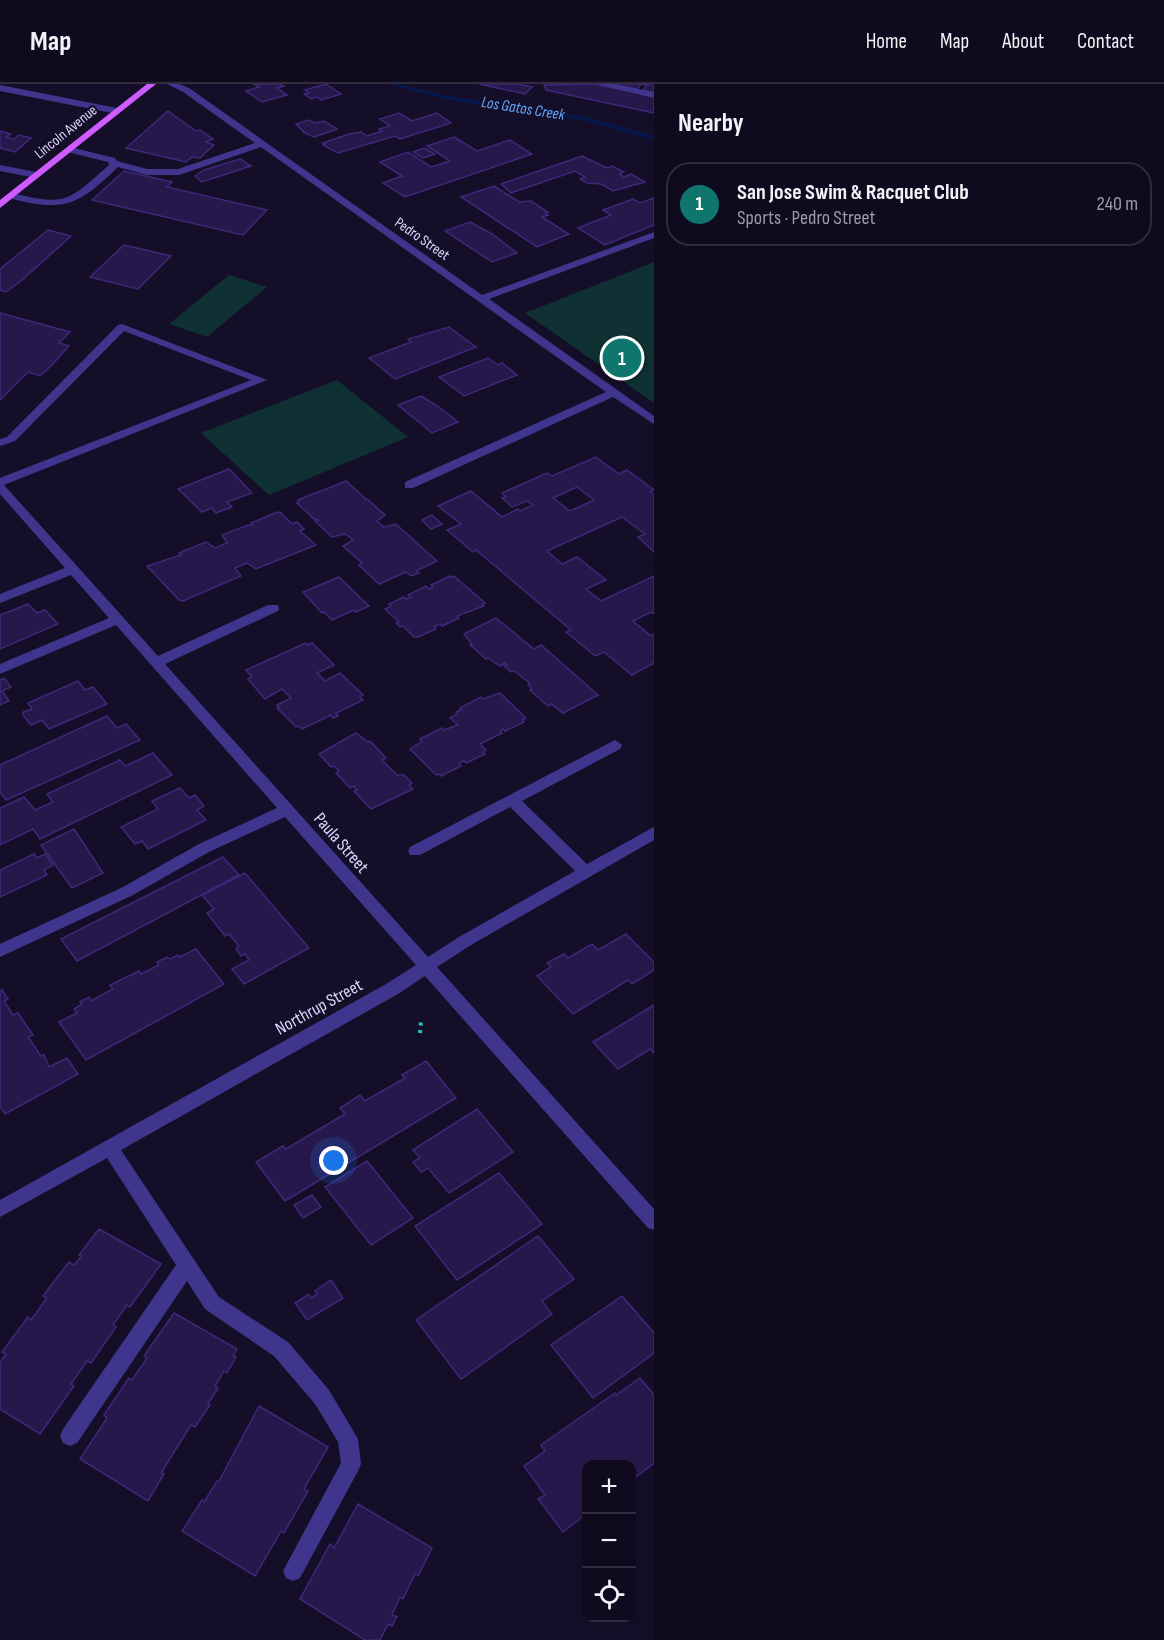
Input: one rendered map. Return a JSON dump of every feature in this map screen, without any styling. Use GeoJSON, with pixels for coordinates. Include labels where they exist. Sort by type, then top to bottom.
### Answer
{"type":"FeatureCollection","features":[{"type":"Feature","properties":{"kind":"main road","name":"Lincoln Avenue"},"geometry":{"type":"LineString","coordinates":[[0,205],[152,84]]}},
{"type":"Feature","properties":{"kind":"street","name":"Pedro Street"},"geometry":{"type":"LineString","coordinates":[[171,84],[186,90],[654,421]]}},
{"type":"Feature","properties":{"kind":"street"},"geometry":{"type":"LineString","coordinates":[[601,84],[654,95]]}},
{"type":"Feature","properties":{"kind":"street"},"geometry":{"type":"LineString","coordinates":[[0,88],[117,111]]}},
{"type":"Feature","properties":{"kind":"street"},"geometry":{"type":"LineString","coordinates":[[69,150],[102,156],[114,163],[147,172],[179,172],[261,144]]}},
{"type":"Feature","properties":{"kind":"street"},"geometry":{"type":"LineString","coordinates":[[11,196],[46,204],[72,201],[114,166],[114,163]]}},
{"type":"Feature","properties":{"kind":"street"},"geometry":{"type":"LineString","coordinates":[[0,168],[36,176]]}},
{"type":"Feature","properties":{"kind":"street"},"geometry":{"type":"LineString","coordinates":[[480,299],[654,235]]}},
{"type":"Feature","properties":{"kind":"street"},"geometry":{"type":"LineString","coordinates":[[0,443],[11,439],[122,327],[261,380],[0,482]]}},
{"type":"Feature","properties":{"kind":"street"},"geometry":{"type":"LineString","coordinates":[[409,485],[614,393]]}},
{"type":"Feature","properties":{"kind":"street","name":"Paula Street"},"geometry":{"type":"LineString","coordinates":[[0,488],[654,1222]]}},
{"type":"Feature","properties":{"kind":"street"},"geometry":{"type":"LineString","coordinates":[[0,599],[73,570]]}},
{"type":"Feature","properties":{"kind":"street"},"geometry":{"type":"LineString","coordinates":[[155,663],[273,608]]}},
{"type":"Feature","properties":{"kind":"street"},"geometry":{"type":"LineString","coordinates":[[0,669],[117,620]]}},
{"type":"Feature","properties":{"kind":"street"},"geometry":{"type":"LineString","coordinates":[[415,851],[615,745]]}},
{"type":"Feature","properties":{"kind":"street"},"geometry":{"type":"LineString","coordinates":[[512,800],[587,873]]}},
{"type":"Feature","properties":{"kind":"street"},"geometry":{"type":"LineString","coordinates":[[0,951],[126,892],[204,848],[286,810]]}},
{"type":"Feature","properties":{"kind":"street","name":"Northrup Street"},"geometry":{"type":"LineString","coordinates":[[0,1209],[392,988],[465,941],[654,833]]}},
{"type":"Feature","properties":{"kind":"street"},"geometry":{"type":"LineString","coordinates":[[110,1148],[212,1303],[281,1349],[322,1397],[348,1439],[351,1464],[293,1571]]}},
{"type":"Feature","properties":{"kind":"street"},"geometry":{"type":"LineString","coordinates":[[70,1436],[187,1265]]}},
{"type":"Feature","properties":{"kind":"path"},"geometry":{"type":"LineString","coordinates":[[420,1034],[422,1021]]}},
{"type":"Feature","properties":{"kind":"green space"},"geometry":{"type":"Polygon","coordinates":[[[654,262],[654,403],[525,313],[654,262]]]}},
{"type":"Feature","properties":{"kind":"green space"},"geometry":{"type":"Polygon","coordinates":[[[229,275],[267,287],[207,337],[169,324],[229,275]]]}},
{"type":"Feature","properties":{"kind":"green space"},"geometry":{"type":"Polygon","coordinates":[[[337,380],[408,437],[269,495],[201,433],[337,380]]]}},
{"type":"Feature","properties":{"kind":"building"},"geometry":{"type":"Polygon","coordinates":[[[254,84],[280,84],[284,86],[277,88],[287,95],[262,102],[246,91],[259,87],[254,84]]]}},
{"type":"Feature","properties":{"kind":"building"},"geometry":{"type":"Polygon","coordinates":[[[326,84],[341,94],[321,100],[317,97],[311,99],[304,94],[309,93],[305,90],[326,84]]]}},
{"type":"Feature","properties":{"kind":"building"},"geometry":{"type":"Polygon","coordinates":[[[479,84],[519,84],[532,87],[525,94],[479,84]]]}},
{"type":"Feature","properties":{"kind":"building"},"geometry":{"type":"Polygon","coordinates":[[[593,84],[654,96],[654,113],[546,90],[544,85],[593,84]]]}},
{"type":"Feature","properties":{"kind":"building"},"geometry":{"type":"Polygon","coordinates":[[[612,84],[641,84],[637,89],[612,84]]]}},
{"type":"Feature","properties":{"kind":"building"},"geometry":{"type":"Polygon","coordinates":[[[641,84],[654,84],[654,93],[643,90],[647,85],[641,84]]]}},
{"type":"Feature","properties":{"kind":"building"},"geometry":{"type":"Polygon","coordinates":[[[168,111],[196,131],[200,130],[213,139],[206,142],[214,145],[200,158],[192,157],[186,162],[126,148],[168,111]]]}},
{"type":"Feature","properties":{"kind":"building"},"geometry":{"type":"Polygon","coordinates":[[[399,113],[412,121],[437,113],[451,123],[400,139],[395,136],[338,153],[323,145],[325,144],[323,143],[349,134],[361,132],[367,136],[382,131],[379,129],[390,126],[380,119],[399,113]]]}},
{"type":"Feature","properties":{"kind":"building"},"geometry":{"type":"Polygon","coordinates":[[[309,120],[314,123],[324,121],[337,129],[314,137],[305,133],[296,124],[309,120]]]}},
{"type":"Feature","properties":{"kind":"building"},"geometry":{"type":"Polygon","coordinates":[[[0,131],[11,134],[6,137],[14,139],[19,135],[31,138],[15,152],[0,148],[0,131]]]}},
{"type":"Feature","properties":{"kind":"building"},"geometry":{"type":"Polygon","coordinates":[[[454,137],[477,151],[510,140],[532,154],[405,197],[383,183],[402,176],[380,162],[408,152],[431,167],[450,161],[427,146],[454,137]]]}},
{"type":"Feature","properties":{"kind":"building"},"geometry":{"type":"Polygon","coordinates":[[[424,148],[435,154],[423,158],[413,152],[424,148]]]}},
{"type":"Feature","properties":{"kind":"building"},"geometry":{"type":"Polygon","coordinates":[[[582,156],[607,168],[612,166],[624,172],[619,174],[624,177],[631,174],[645,182],[613,191],[601,184],[587,183],[580,179],[585,177],[575,171],[511,193],[501,184],[582,156]]]}},
{"type":"Feature","properties":{"kind":"building"},"geometry":{"type":"Polygon","coordinates":[[[240,159],[251,166],[202,182],[195,176],[204,170],[240,159]]]}},
{"type":"Feature","properties":{"kind":"building"},"geometry":{"type":"Polygon","coordinates":[[[124,171],[172,182],[167,187],[267,210],[243,235],[92,200],[124,171]]]}},
{"type":"Feature","properties":{"kind":"building"},"geometry":{"type":"Polygon","coordinates":[[[494,186],[519,202],[531,201],[548,212],[545,213],[548,215],[542,217],[569,234],[537,247],[461,197],[494,186]]]}},
{"type":"Feature","properties":{"kind":"building"},"geometry":{"type":"Polygon","coordinates":[[[654,198],[654,225],[605,245],[578,228],[611,215],[603,210],[633,199],[640,203],[654,198]]]}},
{"type":"Feature","properties":{"kind":"building"},"geometry":{"type":"Polygon","coordinates":[[[470,222],[492,234],[517,253],[492,262],[445,231],[470,222]]]}},
{"type":"Feature","properties":{"kind":"building"},"geometry":{"type":"Polygon","coordinates":[[[48,230],[71,236],[22,280],[6,292],[0,290],[0,269],[48,230]]]}},
{"type":"Feature","properties":{"kind":"building"},"geometry":{"type":"Polygon","coordinates":[[[124,245],[171,256],[138,289],[90,277],[124,245]]]}},
{"type":"Feature","properties":{"kind":"building"},"geometry":{"type":"Polygon","coordinates":[[[0,313],[70,332],[59,343],[69,346],[52,365],[40,376],[28,372],[0,400],[0,313]]]}},
{"type":"Feature","properties":{"kind":"building"},"geometry":{"type":"Polygon","coordinates":[[[449,327],[476,347],[395,379],[369,358],[411,342],[408,339],[449,327]]]}},
{"type":"Feature","properties":{"kind":"building"},"geometry":{"type":"Polygon","coordinates":[[[488,358],[498,365],[502,363],[517,375],[464,396],[439,377],[488,358]]]}},
{"type":"Feature","properties":{"kind":"building"},"geometry":{"type":"Polygon","coordinates":[[[421,396],[458,422],[432,433],[398,405],[421,396]]]}},
{"type":"Feature","properties":{"kind":"building"},"geometry":{"type":"Polygon","coordinates":[[[596,457],[619,474],[627,470],[654,490],[650,492],[654,495],[654,552],[638,537],[645,534],[622,517],[547,551],[562,564],[577,557],[606,580],[586,589],[601,601],[654,576],[654,614],[651,612],[633,621],[651,636],[654,634],[654,663],[632,675],[604,652],[595,656],[566,632],[571,630],[476,550],[473,552],[447,530],[461,524],[438,506],[471,491],[502,517],[533,505],[527,501],[512,507],[502,498],[506,497],[502,493],[547,473],[552,476],[596,457]],[[577,487],[553,498],[570,511],[594,500],[577,487]]]}},
{"type":"Feature","properties":{"kind":"building"},"geometry":{"type":"Polygon","coordinates":[[[229,469],[252,493],[227,502],[232,507],[216,513],[212,508],[202,512],[178,489],[229,469]]]}},
{"type":"Feature","properties":{"kind":"building"},"geometry":{"type":"Polygon","coordinates":[[[346,481],[365,500],[367,499],[385,515],[377,521],[384,527],[396,524],[437,561],[416,571],[419,573],[411,576],[406,572],[379,584],[359,565],[362,563],[343,546],[353,540],[345,534],[332,537],[315,521],[318,520],[297,503],[298,500],[346,481]]]}},
{"type":"Feature","properties":{"kind":"building"},"geometry":{"type":"Polygon","coordinates":[[[277,512],[292,524],[297,522],[304,529],[300,531],[316,545],[256,569],[247,563],[235,568],[241,576],[183,601],[179,600],[147,566],[181,555],[179,553],[206,542],[215,548],[227,543],[222,535],[253,525],[251,523],[277,512]]]}},
{"type":"Feature","properties":{"kind":"building"},"geometry":{"type":"Polygon","coordinates":[[[432,515],[442,524],[431,529],[422,520],[432,515]]]}},
{"type":"Feature","properties":{"kind":"building"},"geometry":{"type":"Polygon","coordinates":[[[450,576],[455,577],[485,603],[482,604],[484,606],[457,616],[459,618],[442,626],[440,624],[434,627],[436,629],[418,637],[414,637],[403,626],[400,627],[396,623],[399,622],[385,609],[391,606],[389,604],[404,597],[406,599],[411,597],[408,595],[426,586],[429,589],[433,587],[431,585],[450,576]]]}},
{"type":"Feature","properties":{"kind":"building"},"geometry":{"type":"Polygon","coordinates":[[[339,577],[369,606],[332,620],[324,612],[322,613],[303,592],[339,577]]]}},
{"type":"Feature","properties":{"kind":"building"},"geometry":{"type":"Polygon","coordinates":[[[28,604],[37,613],[45,610],[58,624],[0,649],[0,615],[28,604]]]}},
{"type":"Feature","properties":{"kind":"building"},"geometry":{"type":"Polygon","coordinates":[[[496,618],[534,649],[541,645],[598,695],[563,713],[551,704],[548,706],[530,690],[532,689],[528,684],[530,683],[514,671],[511,672],[504,666],[507,665],[505,663],[500,666],[486,659],[470,645],[472,644],[464,634],[496,618]]]}},
{"type":"Feature","properties":{"kind":"building"},"geometry":{"type":"Polygon","coordinates":[[[306,643],[308,645],[312,643],[334,665],[317,673],[325,681],[340,673],[363,695],[360,697],[363,700],[336,713],[338,716],[333,718],[331,715],[302,729],[299,726],[296,727],[277,708],[279,707],[277,705],[291,698],[282,689],[265,699],[248,679],[252,677],[246,670],[306,643]]]}},
{"type":"Feature","properties":{"kind":"building"},"geometry":{"type":"Polygon","coordinates":[[[4,678],[11,687],[2,691],[9,701],[0,705],[0,680],[4,678]]]}},
{"type":"Feature","properties":{"kind":"building"},"geometry":{"type":"Polygon","coordinates":[[[78,681],[85,690],[93,687],[107,704],[49,729],[42,720],[31,725],[23,715],[23,712],[32,709],[28,703],[78,681]]]}},
{"type":"Feature","properties":{"kind":"building"},"geometry":{"type":"Polygon","coordinates":[[[500,693],[526,718],[522,720],[524,722],[505,731],[503,729],[500,731],[502,733],[480,744],[486,750],[483,752],[485,754],[466,763],[464,761],[459,763],[461,766],[441,776],[436,775],[410,749],[422,741],[420,739],[442,728],[444,730],[458,725],[450,718],[461,710],[460,708],[481,697],[483,699],[500,693]]]}},
{"type":"Feature","properties":{"kind":"building"},"geometry":{"type":"Polygon","coordinates":[[[107,716],[117,728],[126,724],[140,740],[6,800],[0,792],[0,765],[107,716]]]}},
{"type":"Feature","properties":{"kind":"building"},"geometry":{"type":"Polygon","coordinates":[[[356,733],[368,742],[370,741],[386,758],[382,760],[397,775],[404,775],[412,783],[409,785],[413,789],[371,809],[354,791],[357,790],[354,786],[350,788],[336,773],[339,771],[334,766],[331,767],[319,754],[356,733]]]}},
{"type":"Feature","properties":{"kind":"building"},"geometry":{"type":"Polygon","coordinates":[[[153,753],[172,775],[40,839],[33,829],[0,845],[0,808],[24,797],[35,810],[53,802],[47,794],[120,760],[125,766],[153,753]]]}},
{"type":"Feature","properties":{"kind":"building"},"geometry":{"type":"Polygon","coordinates":[[[180,788],[189,798],[195,795],[204,806],[197,810],[206,820],[148,849],[142,841],[135,844],[121,827],[158,809],[152,801],[180,788]]]}},
{"type":"Feature","properties":{"kind":"building"},"geometry":{"type":"Polygon","coordinates":[[[74,829],[103,873],[72,888],[41,845],[74,829]]]}},
{"type":"Feature","properties":{"kind":"building"},"geometry":{"type":"Polygon","coordinates":[[[34,854],[37,858],[45,854],[53,865],[44,870],[47,875],[0,897],[0,870],[34,854]]]}},
{"type":"Feature","properties":{"kind":"building"},"geometry":{"type":"Polygon","coordinates":[[[223,857],[239,875],[77,961],[61,939],[223,857]]]}},
{"type":"Feature","properties":{"kind":"building"},"geometry":{"type":"Polygon","coordinates":[[[245,873],[309,948],[244,984],[232,969],[249,960],[245,954],[241,956],[236,949],[239,946],[229,934],[225,936],[207,913],[214,909],[202,895],[245,873]]]}},
{"type":"Feature","properties":{"kind":"building"},"geometry":{"type":"Polygon","coordinates":[[[626,934],[654,962],[654,970],[632,984],[628,980],[573,1014],[537,976],[551,967],[547,963],[564,954],[568,958],[592,944],[598,950],[626,934]]]}},
{"type":"Feature","properties":{"kind":"building"},"geometry":{"type":"Polygon","coordinates":[[[196,949],[224,984],[86,1060],[59,1022],[77,1013],[74,1009],[82,1004],[80,1002],[89,997],[91,1001],[113,989],[110,985],[139,971],[141,974],[159,965],[157,962],[167,957],[170,959],[178,955],[180,957],[196,949]]]}},
{"type":"Feature","properties":{"kind":"building"},"geometry":{"type":"Polygon","coordinates":[[[2,990],[8,999],[4,1001],[13,1015],[18,1013],[33,1035],[28,1037],[41,1056],[44,1055],[49,1067],[67,1058],[78,1074],[5,1114],[0,1107],[0,991],[2,990]]]}},
{"type":"Feature","properties":{"kind":"building"},"geometry":{"type":"Polygon","coordinates":[[[654,1005],[654,1053],[650,1049],[618,1069],[593,1042],[654,1005]]]}},
{"type":"Feature","properties":{"kind":"building"},"geometry":{"type":"Polygon","coordinates":[[[426,1061],[456,1098],[285,1201],[256,1162],[283,1146],[286,1149],[345,1114],[340,1108],[360,1095],[365,1101],[405,1078],[402,1075],[426,1061]]]}},
{"type":"Feature","properties":{"kind":"building"},"geometry":{"type":"Polygon","coordinates":[[[477,1109],[513,1152],[449,1193],[428,1168],[421,1172],[413,1162],[420,1158],[413,1150],[477,1109]]]}},
{"type":"Feature","properties":{"kind":"building"},"geometry":{"type":"Polygon","coordinates":[[[367,1161],[413,1218],[371,1245],[325,1187],[367,1161]]]}},
{"type":"Feature","properties":{"kind":"building"},"geometry":{"type":"Polygon","coordinates":[[[499,1173],[542,1224],[457,1280],[415,1226],[499,1173]]]}},
{"type":"Feature","properties":{"kind":"building"},"geometry":{"type":"Polygon","coordinates":[[[312,1195],[321,1207],[303,1218],[294,1205],[312,1195]]]}},
{"type":"Feature","properties":{"kind":"building"},"geometry":{"type":"Polygon","coordinates":[[[99,1229],[161,1264],[130,1307],[127,1305],[113,1325],[116,1327],[91,1363],[87,1361],[71,1384],[74,1386],[40,1434],[0,1409],[0,1363],[6,1354],[2,1352],[28,1317],[31,1320],[47,1298],[43,1296],[69,1262],[74,1265],[82,1256],[79,1255],[99,1229]]]}},
{"type":"Feature","properties":{"kind":"building"},"geometry":{"type":"Polygon","coordinates":[[[538,1236],[574,1279],[542,1301],[552,1314],[461,1379],[416,1320],[538,1236]]]}},
{"type":"Feature","properties":{"kind":"building"},"geometry":{"type":"Polygon","coordinates":[[[331,1280],[343,1298],[307,1320],[295,1303],[309,1294],[311,1298],[317,1294],[315,1291],[331,1280]]]}},
{"type":"Feature","properties":{"kind":"building"},"geometry":{"type":"Polygon","coordinates":[[[622,1296],[654,1333],[654,1353],[593,1398],[551,1345],[622,1296]]]}},
{"type":"Feature","properties":{"kind":"building"},"geometry":{"type":"Polygon","coordinates":[[[174,1313],[237,1349],[233,1356],[236,1357],[227,1373],[224,1371],[215,1386],[218,1388],[208,1404],[210,1405],[195,1427],[191,1425],[161,1473],[164,1474],[148,1501],[80,1459],[107,1418],[104,1415],[129,1378],[132,1380],[147,1358],[144,1356],[174,1313]]]}},
{"type":"Feature","properties":{"kind":"building"},"geometry":{"type":"Polygon","coordinates":[[[640,1378],[654,1395],[654,1463],[636,1477],[636,1460],[582,1460],[582,1517],[563,1532],[538,1499],[545,1495],[524,1466],[545,1451],[541,1445],[615,1393],[616,1395],[640,1378]]]}},
{"type":"Feature","properties":{"kind":"building"},"geometry":{"type":"Polygon","coordinates":[[[259,1406],[328,1447],[304,1489],[308,1491],[284,1533],[281,1531],[255,1576],[182,1531],[202,1500],[204,1502],[219,1481],[259,1406]]]}},
{"type":"Feature","properties":{"kind":"building"},"geometry":{"type":"Polygon","coordinates":[[[358,1504],[432,1548],[418,1576],[415,1574],[403,1599],[400,1597],[392,1615],[397,1617],[392,1626],[388,1624],[380,1640],[365,1640],[300,1599],[330,1544],[334,1548],[358,1504]]]}},
{"type":"Feature","properties":{"kind":"waterway","name":"Los Gatos Creek"},"geometry":{"type":"LineString","coordinates":[[391,84],[448,98],[587,119],[654,138]]}},
{"type":"Feature","properties":{"kind":"place","name":"San Jose Swim & Racquet Club"},"geometry":{"type":"Point","coordinates":[622,358]}}]}
